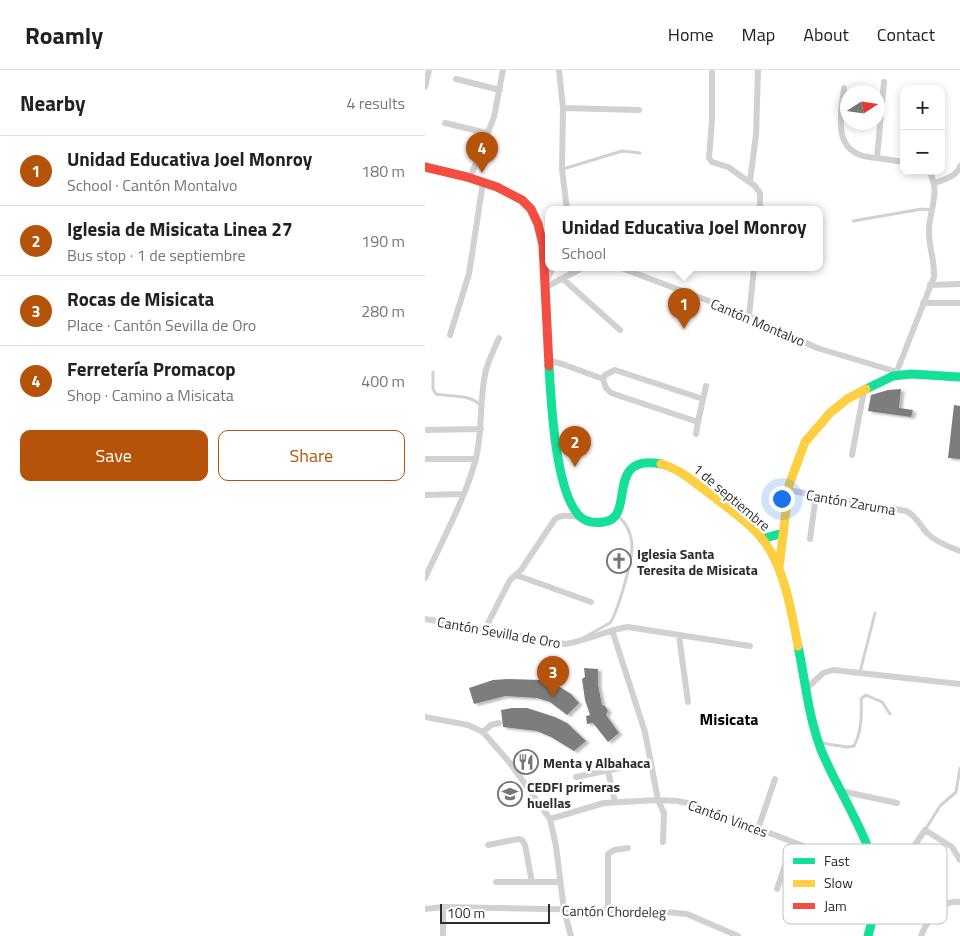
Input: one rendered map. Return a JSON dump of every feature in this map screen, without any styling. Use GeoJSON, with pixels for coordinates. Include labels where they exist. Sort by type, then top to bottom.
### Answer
{"type":"FeatureCollection","features":[{"type":"Feature","properties":{"kind":"street"},"geometry":{"type":"LineString","coordinates":[[425,86],[429,70]]}},
{"type":"Feature","properties":{"kind":"street"},"geometry":{"type":"LineString","coordinates":[[470,178],[494,117],[503,70]]}},
{"type":"Feature","properties":{"kind":"street"},"geometry":{"type":"LineString","coordinates":[[559,70],[563,108],[562,169],[567,206]]}},
{"type":"Feature","properties":{"kind":"street"},"geometry":{"type":"LineString","coordinates":[[712,70],[712,120],[709,158],[712,162],[728,167],[750,181],[760,193],[760,206]]}},
{"type":"Feature","properties":{"kind":"street"},"geometry":{"type":"LineString","coordinates":[[750,181],[757,135],[757,70]]}},
{"type":"Feature","properties":{"kind":"street"},"geometry":{"type":"LineString","coordinates":[[456,79],[500,90]]}},
{"type":"Feature","properties":{"kind":"street"},"geometry":{"type":"LineString","coordinates":[[877,158],[884,82]]}},
{"type":"Feature","properties":{"kind":"street"},"geometry":{"type":"LineString","coordinates":[[563,108],[639,110]]}},
{"type":"Feature","properties":{"kind":"street"},"geometry":{"type":"LineString","coordinates":[[445,123],[487,133]]}},
{"type":"Feature","properties":{"kind":"street"},"geometry":{"type":"LineString","coordinates":[[841,130],[844,143],[849,149],[860,155],[900,161]]}},
{"type":"Feature","properties":{"kind":"street"},"geometry":{"type":"LineString","coordinates":[[425,167],[483,182],[515,195],[531,210],[538,224],[542,240],[546,284],[548,360],[552,410],[563,483],[569,500],[580,517]]}},
{"type":"Feature","properties":{"kind":"street"},"geometry":{"type":"LineString","coordinates":[[935,183],[955,175],[960,169]]}},
{"type":"Feature","properties":{"kind":"street"},"geometry":{"type":"LineString","coordinates":[[900,372],[934,277],[929,228],[935,200],[935,183],[931,175]]}},
{"type":"Feature","properties":{"kind":"street"},"geometry":{"type":"LineString","coordinates":[[450,335],[469,274],[483,182]]}},
{"type":"Feature","properties":{"kind":"street"},"geometry":{"type":"LineString","coordinates":[[546,284],[552,271]]}},
{"type":"Feature","properties":{"kind":"street"},"geometry":{"type":"LineString","coordinates":[[546,284],[563,279],[577,271]]}},
{"type":"Feature","properties":{"kind":"street","name":"Cantón Montalvo"},"geometry":{"type":"LineString","coordinates":[[629,271],[749,316],[817,348],[900,372]]}},
{"type":"Feature","properties":{"kind":"street"},"geometry":{"type":"LineString","coordinates":[[749,316],[754,271]]}},
{"type":"Feature","properties":{"kind":"street"},"geometry":{"type":"LineString","coordinates":[[563,279],[620,330]]}},
{"type":"Feature","properties":{"kind":"street"},"geometry":{"type":"LineString","coordinates":[[930,285],[960,284]]}},
{"type":"Feature","properties":{"kind":"street"},"geometry":{"type":"LineString","coordinates":[[924,301],[960,299]]}},
{"type":"Feature","properties":{"kind":"street"},"geometry":{"type":"LineString","coordinates":[[924,301],[960,304]]}},
{"type":"Feature","properties":{"kind":"street"},"geometry":{"type":"LineString","coordinates":[[425,578],[463,494],[475,459],[481,428],[486,369],[499,338]]}},
{"type":"Feature","properties":{"kind":"street"},"geometry":{"type":"LineString","coordinates":[[548,360],[603,379]]}},
{"type":"Feature","properties":{"kind":"street"},"geometry":{"type":"LineString","coordinates":[[603,379],[605,375],[615,370],[703,399]]}},
{"type":"Feature","properties":{"kind":"street"},"geometry":{"type":"LineString","coordinates":[[779,568],[788,490],[805,442],[830,413],[847,399],[900,372],[960,377]]}},
{"type":"Feature","properties":{"kind":"street"},"geometry":{"type":"LineString","coordinates":[[603,379],[606,388],[611,393],[698,422]]}},
{"type":"Feature","properties":{"kind":"street"},"geometry":{"type":"LineString","coordinates":[[696,434],[706,386]]}},
{"type":"Feature","properties":{"kind":"street"},"geometry":{"type":"LineString","coordinates":[[852,455],[864,390]]}},
{"type":"Feature","properties":{"kind":"street"},"geometry":{"type":"LineString","coordinates":[[425,430],[481,428]]}},
{"type":"Feature","properties":{"kind":"street"},"geometry":{"type":"LineString","coordinates":[[425,459],[475,459]]}},
{"type":"Feature","properties":{"kind":"street","name":"1 de septiembre"},"geometry":{"type":"LineString","coordinates":[[617,516],[625,476],[631,468],[637,465],[657,462],[675,468],[754,530],[762,539],[773,554],[779,568],[789,604],[806,689],[822,754],[841,791],[863,844]]}},
{"type":"Feature","properties":{"kind":"street","name":"Cantón Zaruma"},"geometry":{"type":"LineString","coordinates":[[788,490],[906,511],[915,517],[928,534],[960,551]]}},
{"type":"Feature","properties":{"kind":"street"},"geometry":{"type":"LineString","coordinates":[[425,495],[463,494]]}},
{"type":"Feature","properties":{"kind":"street"},"geometry":{"type":"LineString","coordinates":[[810,539],[816,495]]}},
{"type":"Feature","properties":{"kind":"street"},"geometry":{"type":"LineString","coordinates":[[485,629],[510,580],[521,570],[555,519],[559,516],[580,517],[593,523],[602,523],[611,521],[617,516]]}},
{"type":"Feature","properties":{"kind":"street"},"geometry":{"type":"LineString","coordinates":[[762,539],[783,533]]}},
{"type":"Feature","properties":{"kind":"street"},"geometry":{"type":"LineString","coordinates":[[516,575],[591,602]]}},
{"type":"Feature","properties":{"kind":"street","name":"Cantón Sevilla de Oro"},"geometry":{"type":"LineString","coordinates":[[425,619],[565,644],[580,642],[613,630],[628,627],[750,646]]}},
{"type":"Feature","properties":{"kind":"street"},"geometry":{"type":"LineString","coordinates":[[613,630],[645,732],[659,800],[664,814],[663,842]]}},
{"type":"Feature","properties":{"kind":"street"},"geometry":{"type":"LineString","coordinates":[[679,636],[688,702]]}},
{"type":"Feature","properties":{"kind":"street"},"geometry":{"type":"LineString","coordinates":[[806,689],[823,673],[833,670],[960,684]]}},
{"type":"Feature","properties":{"kind":"street"},"geometry":{"type":"LineString","coordinates":[[425,717],[468,725],[483,732],[510,762],[550,819],[556,846],[564,910],[571,936]]}},
{"type":"Feature","properties":{"kind":"street"},"geometry":{"type":"LineString","coordinates":[[483,732],[491,725],[499,723]]}},
{"type":"Feature","properties":{"kind":"street"},"geometry":{"type":"LineString","coordinates":[[576,776],[629,766]]}},
{"type":"Feature","properties":{"kind":"street"},"geometry":{"type":"LineString","coordinates":[[608,771],[615,802]]}},
{"type":"Feature","properties":{"kind":"street"},"geometry":{"type":"LineString","coordinates":[[758,829],[775,779]]}},
{"type":"Feature","properties":{"kind":"street"},"geometry":{"type":"LineString","coordinates":[[841,791],[897,803]]}},
{"type":"Feature","properties":{"kind":"street","name":"Cantón Vinces"},"geometry":{"type":"LineString","coordinates":[[550,819],[604,803],[659,800],[688,803],[798,844]]}},
{"type":"Feature","properties":{"kind":"street"},"geometry":{"type":"LineString","coordinates":[[915,844],[925,830],[952,847],[960,860]]}},
{"type":"Feature","properties":{"kind":"street"},"geometry":{"type":"LineString","coordinates":[[488,845],[518,839],[522,840],[525,845],[532,882]]}},
{"type":"Feature","properties":{"kind":"street"},"geometry":{"type":"LineString","coordinates":[[608,910],[609,854],[614,850],[628,848]]}},
{"type":"Feature","properties":{"kind":"street"},"geometry":{"type":"LineString","coordinates":[[777,889],[783,875]]}},
{"type":"Feature","properties":{"kind":"street"},"geometry":{"type":"LineString","coordinates":[[496,882],[560,882]]}},
{"type":"Feature","properties":{"kind":"street"},"geometry":{"type":"LineString","coordinates":[[947,904],[960,902]]}},
{"type":"Feature","properties":{"kind":"street"},"geometry":{"type":"LineString","coordinates":[[443,907],[443,936]]}},
{"type":"Feature","properties":{"kind":"street","name":"Cantón Chordeleg"},"geometry":{"type":"LineString","coordinates":[[425,909],[443,907],[654,911],[687,914],[738,936]]}},
{"type":"Feature","properties":{"kind":"street"},"geometry":{"type":"LineString","coordinates":[[921,936],[926,924]]}},
{"type":"Feature","properties":{"kind":"lane"},"geometry":{"type":"LineString","coordinates":[[562,169],[622,151],[640,153]]}},
{"type":"Feature","properties":{"kind":"lane"},"geometry":{"type":"LineString","coordinates":[[853,221],[922,209],[933,210]]}},
{"type":"Feature","properties":{"kind":"lane"},"geometry":{"type":"LineString","coordinates":[[433,372],[433,389],[436,394],[469,398],[475,400],[482,408]]}},
{"type":"Feature","properties":{"kind":"lane"},"geometry":{"type":"LineString","coordinates":[[580,642],[585,636],[610,623],[622,591],[632,547],[626,524],[617,516]]}},
{"type":"Feature","properties":{"kind":"lane"},"geometry":{"type":"LineString","coordinates":[[860,672],[875,613]]}},
{"type":"Feature","properties":{"kind":"lane"},"geometry":{"type":"LineString","coordinates":[[819,743],[847,747],[855,746],[861,721],[861,699],[866,696],[881,702],[891,714]]}},
{"type":"Feature","properties":{"kind":"lane"},"geometry":{"type":"LineString","coordinates":[[925,830],[941,806],[956,792],[960,768]]}},
{"type":"Feature","properties":{"kind":"building"},"geometry":{"type":"Polygon","coordinates":[[[901,389],[899,408],[913,410],[911,417],[868,411],[871,395],[888,390],[901,389]]]}},
{"type":"Feature","properties":{"kind":"building"},"geometry":{"type":"Polygon","coordinates":[[[954,405],[960,406],[960,459],[948,458],[954,405]]]}},
{"type":"Feature","properties":{"kind":"building"},"geometry":{"type":"Polygon","coordinates":[[[584,668],[598,669],[598,685],[602,705],[605,706],[608,711],[606,715],[619,733],[608,742],[593,723],[587,724],[586,716],[590,715],[585,700],[582,679],[585,677],[584,668]]]}},
{"type":"Feature","properties":{"kind":"building"},"geometry":{"type":"Polygon","coordinates":[[[493,680],[541,680],[558,686],[571,694],[579,703],[567,715],[550,702],[537,698],[505,696],[474,704],[469,688],[493,680]]]}},
{"type":"Feature","properties":{"kind":"building"},"geometry":{"type":"Polygon","coordinates":[[[527,708],[555,717],[567,723],[586,741],[574,751],[537,731],[503,727],[501,710],[527,708]]]}},
{"type":"Feature","properties":{"kind":"traffic: fast"},"geometry":{"type":"LineString","coordinates":[[549,366],[553,425],[561,473],[567,494],[575,510],[585,520],[599,523],[614,518],[619,510],[626,476],[632,468],[643,463],[661,464]]}},
{"type":"Feature","properties":{"kind":"traffic: fast"},"geometry":{"type":"LineString","coordinates":[[866,389],[893,376],[911,374],[960,377]]}},
{"type":"Feature","properties":{"kind":"traffic: fast"},"geometry":{"type":"LineString","coordinates":[[762,539],[783,533]]}},
{"type":"Feature","properties":{"kind":"traffic: fast"},"geometry":{"type":"LineString","coordinates":[[798,646],[810,709],[820,747],[866,844]]}},
{"type":"Feature","properties":{"kind":"traffic: fast"},"geometry":{"type":"LineString","coordinates":[[868,936],[871,924]]}},
{"type":"Feature","properties":{"kind":"traffic: slow"},"geometry":{"type":"LineString","coordinates":[[779,568],[789,485],[805,442],[830,413],[847,399],[866,389]]}},
{"type":"Feature","properties":{"kind":"traffic: slow"},"geometry":{"type":"LineString","coordinates":[[661,464],[681,473],[698,485],[747,523],[766,544],[773,555],[783,580],[798,646]]}},
{"type":"Feature","properties":{"kind":"traffic: jam"},"geometry":{"type":"LineString","coordinates":[[425,167],[467,177],[497,187],[522,200],[531,209],[538,224],[543,245],[549,366]]}},
{"type":"Feature","properties":{"kind":"place","name":"Ferretería Promacop"},"geometry":{"type":"Point","coordinates":[482,173]}},
{"type":"Feature","properties":{"kind":"place","name":"Unidad Educativa Joel Monroy"},"geometry":{"type":"Point","coordinates":[684,329]}},
{"type":"Feature","properties":{"kind":"place","name":"Iglesia de Misicata Linea 27"},"geometry":{"type":"Point","coordinates":[575,467]}},
{"type":"Feature","properties":{"kind":"place","name":"Iglesia Santa Teresita de Misicata"},"geometry":{"type":"Point","coordinates":[619,561]}},
{"type":"Feature","properties":{"kind":"place","name":"Rocas de Misicata"},"geometry":{"type":"Point","coordinates":[553,697]}},
{"type":"Feature","properties":{"kind":"place","name":"Menta y Albahaca"},"geometry":{"type":"Point","coordinates":[526,762]}},
{"type":"Feature","properties":{"kind":"place","name":"CEDFI primeras huellas"},"geometry":{"type":"Point","coordinates":[510,794]}},
{"type":"Feature","properties":{"kind":"district","name":"Misicata"},"geometry":{"type":"Point","coordinates":[729,719]}}]}
